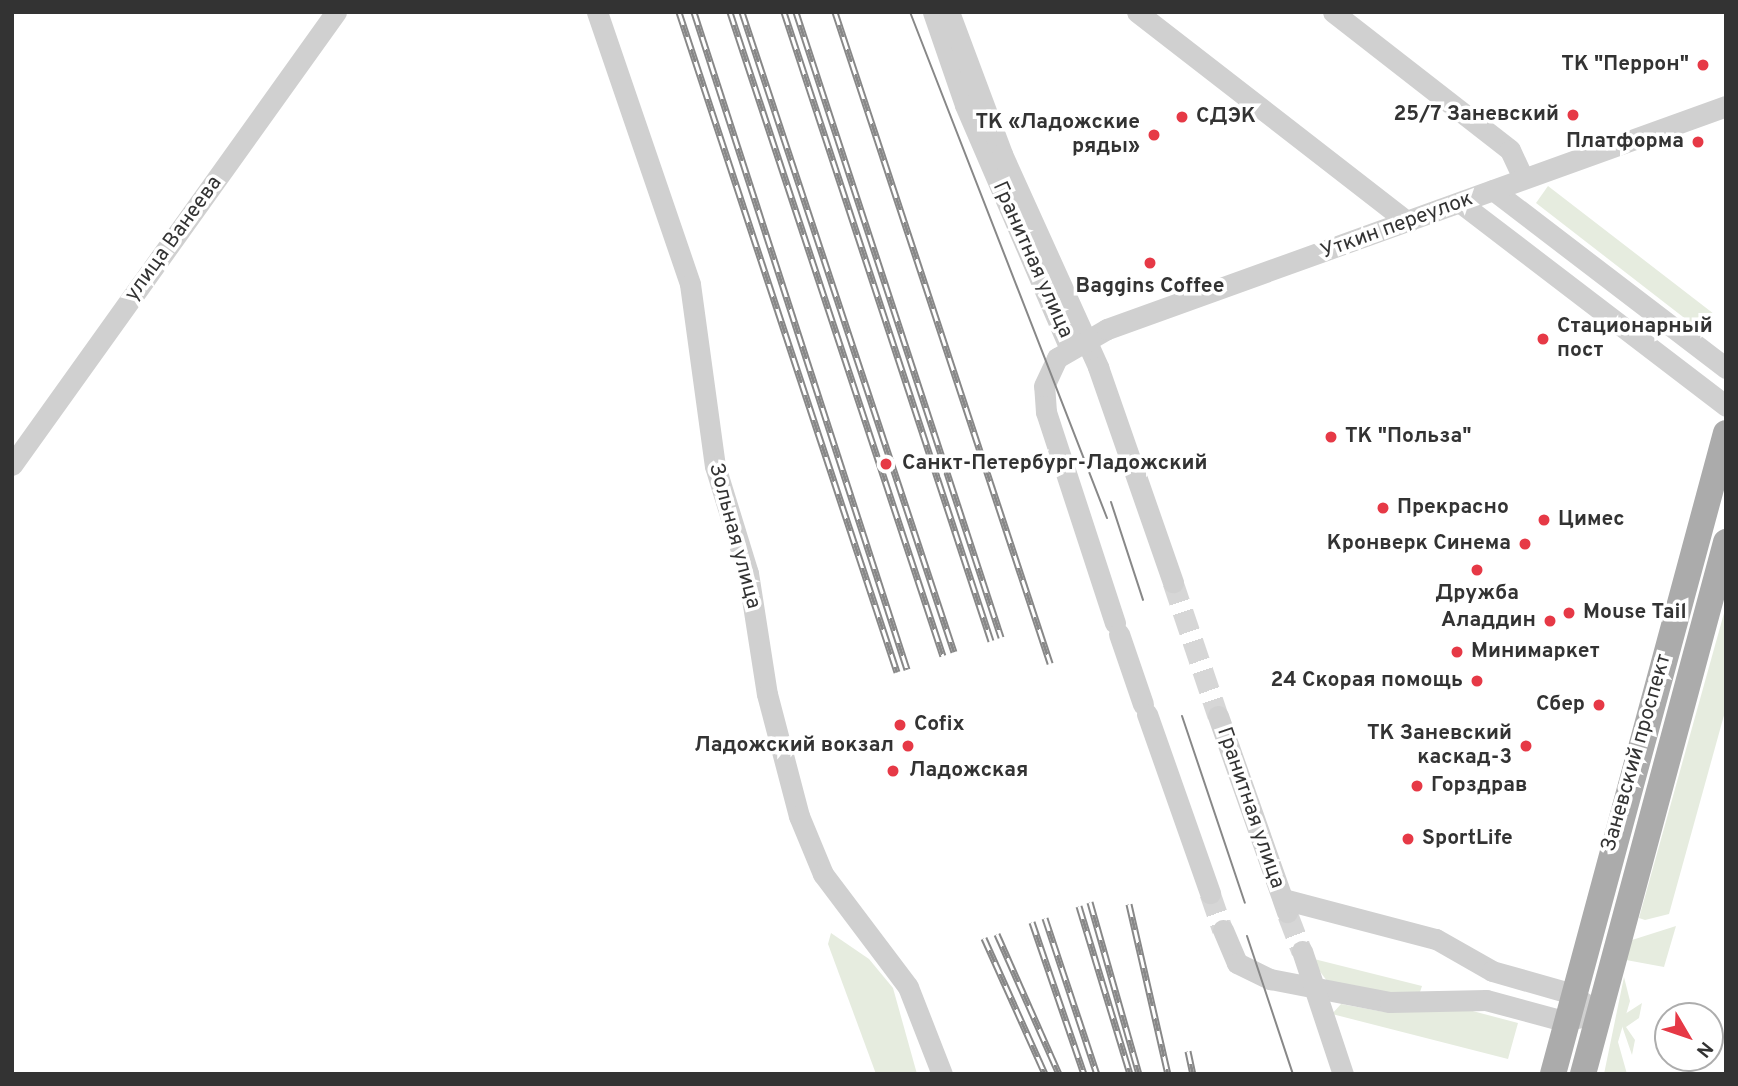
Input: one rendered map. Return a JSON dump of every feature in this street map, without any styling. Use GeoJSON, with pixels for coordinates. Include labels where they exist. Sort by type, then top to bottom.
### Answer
{"type":"FeatureCollection","features":[{"type":"Feature","properties":{"kind":"main road","name":"Заневский проспект"},"geometry":{"type":"LineString","coordinates":[[1553,1074],[1570,993],[1726,433]]}},
{"type":"Feature","properties":{"kind":"main road","name":"Заневский проспект"},"geometry":{"type":"LineString","coordinates":[[1583,1074],[1726,542]]}},
{"type":"Feature","properties":{"kind":"street","name":"улица Ванеева"},"geometry":{"type":"LineString","coordinates":[[12,465],[336,12]]}},
{"type":"Feature","properties":{"kind":"street","name":"Зольная улица"},"geometry":{"type":"LineString","coordinates":[[597,12],[690,284],[715,466],[748,573],[767,694],[799,817],[823,874],[908,987],[942,1074]]}},
{"type":"Feature","properties":{"kind":"street","name":"Гранитная улица"},"geometry":{"type":"LineString","coordinates":[[933,12],[965,105],[1077,344]]}},
{"type":"Feature","properties":{"kind":"street","name":"Гранитная улица"},"geometry":{"type":"LineString","coordinates":[[949,12],[998,144],[1172,582]]}},
{"type":"Feature","properties":{"kind":"street"},"geometry":{"type":"LineString","coordinates":[[1137,12],[1408,222]]}},
{"type":"Feature","properties":{"kind":"street"},"geometry":{"type":"LineString","coordinates":[[1333,12],[1510,150],[1523,178]]}},
{"type":"Feature","properties":{"kind":"street","name":"Уткин переулок"},"geometry":{"type":"LineString","coordinates":[[1077,344],[1462,204],[1523,178],[1726,106]]}},
{"type":"Feature","properties":{"kind":"street"},"geometry":{"type":"LineString","coordinates":[[1493,190],[1726,368]]}},
{"type":"Feature","properties":{"kind":"street"},"geometry":{"type":"LineString","coordinates":[[1462,204],[1726,406]]}},
{"type":"Feature","properties":{"kind":"street","name":"Гранитная улица"},"geometry":{"type":"LineString","coordinates":[[1077,344],[1046,374],[1046,412],[1117,629],[1210,893]]}},
{"type":"Feature","properties":{"kind":"street","name":"Гранитная улица"},"geometry":{"type":"LineString","coordinates":[[1219,716],[1285,907],[1436,939],[1492,971],[1570,993],[1598,1013]]}},
{"type":"Feature","properties":{"kind":"street"},"geometry":{"type":"LineString","coordinates":[[1223,930],[1246,971],[1316,989],[1390,1002],[1486,1000],[1564,1021],[1598,1013]]}},
{"type":"Feature","properties":{"kind":"street"},"geometry":{"type":"LineString","coordinates":[[1303,951],[1343,1074]]}},
{"type":"Feature","properties":{"kind":"shaded area"},"geometry":{"type":"Polygon","coordinates":[[[1548,186],[1714,314],[1696,327],[1536,203],[1548,186]]]}},
{"type":"Feature","properties":{"kind":"shaded area"},"geometry":{"type":"Polygon","coordinates":[[[1726,606],[1726,708],[1669,914],[1645,920],[1639,918],[1726,606]]]}},
{"type":"Feature","properties":{"kind":"shaded area"},"geometry":{"type":"Polygon","coordinates":[[[1676,926],[1664,967],[1626,960],[1632,940],[1676,926]]]}},
{"type":"Feature","properties":{"kind":"shaded area"},"geometry":{"type":"Polygon","coordinates":[[[831,933],[869,959],[893,988],[917,1074],[876,1074],[828,944],[831,933]]]}},
{"type":"Feature","properties":{"kind":"shaded area"},"geometry":{"type":"Polygon","coordinates":[[[1310,958],[1422,986],[1420,992],[1391,993],[1327,981],[1310,958]]]}},
{"type":"Feature","properties":{"kind":"shaded area"},"geometry":{"type":"Polygon","coordinates":[[[1624,977],[1630,1001],[1618,1042],[1627,1074],[1604,1074],[1624,977]]]}},
{"type":"Feature","properties":{"kind":"shaded area"},"geometry":{"type":"Polygon","coordinates":[[[1642,1003],[1639,1018],[1626,1027],[1635,1040],[1632,1055],[1622,1026],[1625,1014],[1642,1003]]]}},
{"type":"Feature","properties":{"kind":"shaded area"},"geometry":{"type":"Polygon","coordinates":[[[1341,1004],[1384,1012],[1465,1009],[1518,1023],[1508,1059],[1332,1014],[1341,1004]]]}},
{"type":"Feature","properties":{"kind":"tunnel"},"geometry":{"type":"LineString","coordinates":[[1173,582],[1218,716]]}},
{"type":"Feature","properties":{"kind":"tunnel"},"geometry":{"type":"LineString","coordinates":[[1210,893],[1223,930]]}},
{"type":"Feature","properties":{"kind":"tunnel"},"geometry":{"type":"LineString","coordinates":[[1288,915],[1302,951]]}},
{"type":"Feature","properties":{"kind":"tram line"},"geometry":{"type":"LineString","coordinates":[[910,12],[1107,518]]}},
{"type":"Feature","properties":{"kind":"tram line"},"geometry":{"type":"LineString","coordinates":[[1111,502],[1143,600]]}},
{"type":"Feature","properties":{"kind":"tram line"},"geometry":{"type":"LineString","coordinates":[[1182,716],[1245,903]]}},
{"type":"Feature","properties":{"kind":"tram line"},"geometry":{"type":"LineString","coordinates":[[1247,936],[1293,1074]]}},
{"type":"Feature","properties":{"kind":"railway"},"geometry":{"type":"LineString","coordinates":[[679,12],[897,672]]}},
{"type":"Feature","properties":{"kind":"railway"},"geometry":{"type":"LineString","coordinates":[[694,12],[907,669]]}},
{"type":"Feature","properties":{"kind":"railway"},"geometry":{"type":"LineString","coordinates":[[730,12],[943,656]]}},
{"type":"Feature","properties":{"kind":"railway"},"geometry":{"type":"LineString","coordinates":[[742,12],[954,652]]}},
{"type":"Feature","properties":{"kind":"railway"},"geometry":{"type":"LineString","coordinates":[[784,12],[991,641]]}},
{"type":"Feature","properties":{"kind":"railway"},"geometry":{"type":"LineString","coordinates":[[796,12],[1001,637]]}},
{"type":"Feature","properties":{"kind":"railway"},"geometry":{"type":"LineString","coordinates":[[835,12],[1050,663]]}},
{"type":"Feature","properties":{"kind":"railway"},"geometry":{"type":"LineString","coordinates":[[1090,902],[1139,1074]]}},
{"type":"Feature","properties":{"kind":"railway"},"geometry":{"type":"LineString","coordinates":[[1129,904],[1168,1074]]}},
{"type":"Feature","properties":{"kind":"railway"},"geometry":{"type":"LineString","coordinates":[[1079,906],[1130,1074]]}},
{"type":"Feature","properties":{"kind":"railway"},"geometry":{"type":"LineString","coordinates":[[1045,918],[1097,1074]]}},
{"type":"Feature","properties":{"kind":"railway"},"geometry":{"type":"LineString","coordinates":[[1032,922],[1084,1074]]}},
{"type":"Feature","properties":{"kind":"railway"},"geometry":{"type":"LineString","coordinates":[[997,934],[1059,1074]]}},
{"type":"Feature","properties":{"kind":"railway"},"geometry":{"type":"LineString","coordinates":[[984,938],[1045,1074]]}},
{"type":"Feature","properties":{"kind":"railway"},"geometry":{"type":"LineString","coordinates":[[1188,1051],[1193,1074]]}},
{"type":"Feature","properties":{"kind":"place","name":"ТК \"Перрон\""},"geometry":{"type":"Point","coordinates":[1703,65]}},
{"type":"Feature","properties":{"kind":"place","name":"25/7 Заневский"},"geometry":{"type":"Point","coordinates":[1573,115]}},
{"type":"Feature","properties":{"kind":"place","name":"СДЭК"},"geometry":{"type":"Point","coordinates":[1182,117]}},
{"type":"Feature","properties":{"kind":"place","name":"ТК «Ладожские ряды»"},"geometry":{"type":"Point","coordinates":[1154,135]}},
{"type":"Feature","properties":{"kind":"place","name":"Платформа"},"geometry":{"type":"Point","coordinates":[1698,142]}},
{"type":"Feature","properties":{"kind":"place","name":"Baggins Coffee"},"geometry":{"type":"Point","coordinates":[1150,263]}},
{"type":"Feature","properties":{"kind":"place","name":"Стационарный пост"},"geometry":{"type":"Point","coordinates":[1543,339]}},
{"type":"Feature","properties":{"kind":"place","name":"ТК \"Польза\""},"geometry":{"type":"Point","coordinates":[1331,437]}},
{"type":"Feature","properties":{"kind":"place","name":"Санкт-Петербург-Ладожский"},"geometry":{"type":"Point","coordinates":[886,464]}},
{"type":"Feature","properties":{"kind":"place","name":"Прекрасно"},"geometry":{"type":"Point","coordinates":[1383,508]}},
{"type":"Feature","properties":{"kind":"place","name":"Цимес"},"geometry":{"type":"Point","coordinates":[1544,520]}},
{"type":"Feature","properties":{"kind":"place","name":"Кронверк Синема"},"geometry":{"type":"Point","coordinates":[1525,544]}},
{"type":"Feature","properties":{"kind":"place","name":"Дружба"},"geometry":{"type":"Point","coordinates":[1477,570]}},
{"type":"Feature","properties":{"kind":"place","name":"Mouse Tail"},"geometry":{"type":"Point","coordinates":[1569,613]}},
{"type":"Feature","properties":{"kind":"place","name":"Аладдин"},"geometry":{"type":"Point","coordinates":[1550,621]}},
{"type":"Feature","properties":{"kind":"place","name":"Минимаркет"},"geometry":{"type":"Point","coordinates":[1457,652]}},
{"type":"Feature","properties":{"kind":"place","name":"24 Скорая помощь"},"geometry":{"type":"Point","coordinates":[1477,681]}},
{"type":"Feature","properties":{"kind":"place","name":"Сбер"},"geometry":{"type":"Point","coordinates":[1599,705]}},
{"type":"Feature","properties":{"kind":"place","name":"Cofix"},"geometry":{"type":"Point","coordinates":[900,725]}},
{"type":"Feature","properties":{"kind":"place","name":"Ладожский вокзал"},"geometry":{"type":"Point","coordinates":[908,746]}},
{"type":"Feature","properties":{"kind":"place","name":"ТК Заневский каскад-3"},"geometry":{"type":"Point","coordinates":[1526,746]}},
{"type":"Feature","properties":{"kind":"place","name":"Ладожская"},"geometry":{"type":"Point","coordinates":[893,771]}},
{"type":"Feature","properties":{"kind":"place","name":"Горздрав"},"geometry":{"type":"Point","coordinates":[1417,786]}},
{"type":"Feature","properties":{"kind":"place","name":"SportLife"},"geometry":{"type":"Point","coordinates":[1408,839]}}]}
